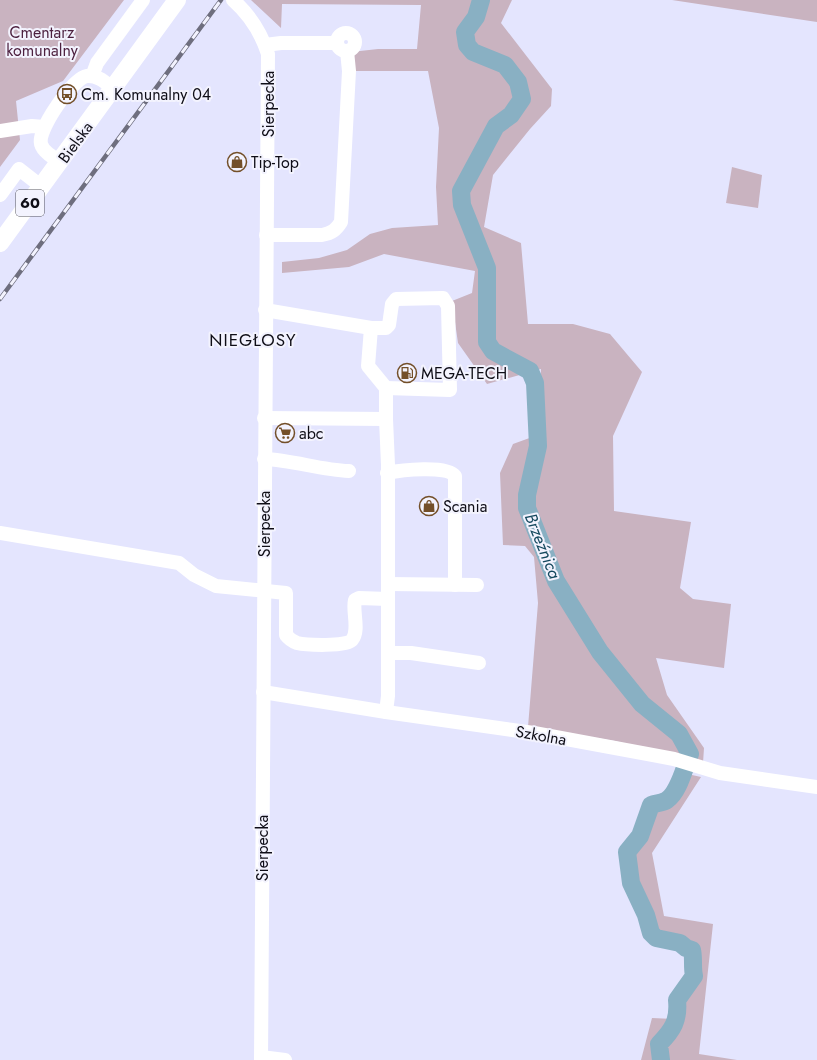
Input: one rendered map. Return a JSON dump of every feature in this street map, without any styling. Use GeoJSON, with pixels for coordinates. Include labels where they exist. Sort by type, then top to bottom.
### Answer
{"type":"FeatureCollection","features":[{"type":"Feature","properties":{"kind":"main road","name":"Bielska"},"geometry":{"type":"LineString","coordinates":[[0,243],[114,89],[177,0]]}},
{"type":"Feature","properties":{"kind":"street"},"geometry":{"type":"LineString","coordinates":[[95,76],[94,71],[97,63],[143,0]]}},
{"type":"Feature","properties":{"kind":"street","name":"Sierpecka"},"geometry":{"type":"LineString","coordinates":[[233,0],[244,10],[259,31],[268,54],[264,418],[261,1058]]}},
{"type":"Feature","properties":{"kind":"street"},"geometry":{"type":"LineString","coordinates":[[265,45],[281,43],[342,47],[349,71],[341,222],[336,230],[330,234],[266,235]]}},
{"type":"Feature","properties":{"kind":"street"},"geometry":{"type":"LineString","coordinates":[[60,162],[50,156],[41,146],[40,136],[44,126],[77,82],[85,76],[95,76],[114,89]]}},
{"type":"Feature","properties":{"kind":"street"},"geometry":{"type":"LineString","coordinates":[[0,130],[44,126]]}},
{"type":"Feature","properties":{"kind":"street"},"geometry":{"type":"LineString","coordinates":[[0,195],[19,169],[42,186]]}},
{"type":"Feature","properties":{"kind":"street"},"geometry":{"type":"LineString","coordinates":[[265,310],[371,328],[386,328],[389,325],[392,304],[396,299],[443,298],[448,306],[450,390],[386,388]]}},
{"type":"Feature","properties":{"kind":"street"},"geometry":{"type":"LineString","coordinates":[[371,328],[368,366],[386,388],[388,584],[388,696],[386,712]]}},
{"type":"Feature","properties":{"kind":"street"},"geometry":{"type":"LineString","coordinates":[[264,418],[386,419]]}},
{"type":"Feature","properties":{"kind":"street"},"geometry":{"type":"LineString","coordinates":[[264,458],[289,461],[327,470],[349,471]]}},
{"type":"Feature","properties":{"kind":"street"},"geometry":{"type":"LineString","coordinates":[[387,473],[442,469],[452,472],[455,476],[454,585]]}},
{"type":"Feature","properties":{"kind":"street"},"geometry":{"type":"LineString","coordinates":[[0,533],[179,563],[194,575],[216,586],[263,592],[286,593],[286,636],[297,643],[348,644],[353,640],[355,630],[355,600],[358,598],[388,599]]}},
{"type":"Feature","properties":{"kind":"street"},"geometry":{"type":"LineString","coordinates":[[388,584],[476,585]]}},
{"type":"Feature","properties":{"kind":"street"},"geometry":{"type":"LineString","coordinates":[[388,653],[411,653],[479,663]]}},
{"type":"Feature","properties":{"kind":"street","name":"Szkolna"},"geometry":{"type":"LineString","coordinates":[[263,692],[386,712],[534,732],[674,759],[720,773],[817,786]]}},
{"type":"Feature","properties":{"kind":"street"},"geometry":{"type":"LineString","coordinates":[[261,1058],[285,1060]]}},
{"type":"Feature","properties":{"kind":"green space","name":"Cmentarz komunalny"},"geometry":{"type":"Polygon","coordinates":[[[0,0],[124,0],[63,81],[16,101],[20,140],[0,167],[0,0]]]}},
{"type":"Feature","properties":{"kind":"green space"},"geometry":{"type":"Polygon","coordinates":[[[251,0],[512,0],[501,23],[552,89],[551,106],[530,129],[493,175],[484,227],[521,243],[528,324],[573,324],[610,334],[642,372],[613,436],[614,511],[691,522],[680,588],[693,599],[731,604],[724,668],[656,658],[667,695],[704,748],[703,763],[615,741],[528,727],[538,603],[534,557],[525,546],[503,545],[500,473],[513,444],[546,432],[539,410],[541,369],[487,384],[458,343],[452,301],[472,293],[475,271],[384,254],[349,267],[282,273],[282,262],[319,258],[347,250],[370,234],[392,228],[438,225],[436,187],[439,128],[428,71],[351,71],[351,52],[378,49],[417,49],[421,5],[282,4],[281,28],[251,0]]]}},
{"type":"Feature","properties":{"kind":"green space"},"geometry":{"type":"Polygon","coordinates":[[[672,0],[817,0],[817,22],[672,0]]]}},
{"type":"Feature","properties":{"kind":"green space"},"geometry":{"type":"Polygon","coordinates":[[[732,167],[762,175],[758,208],[726,203],[732,167]]]}},
{"type":"Feature","properties":{"kind":"green space"},"geometry":{"type":"Polygon","coordinates":[[[687,770],[689,770],[692,775],[701,777],[652,853],[664,916],[713,924],[699,1054],[737,1060],[663,1060],[661,1044],[676,1025],[680,1013],[679,1001],[695,976],[694,962],[696,956],[693,948],[687,947],[681,941],[655,935],[651,929],[649,915],[639,896],[640,890],[633,882],[629,853],[647,831],[649,816],[655,806],[665,806],[675,798],[684,787],[687,770]]]}},
{"type":"Feature","properties":{"kind":"green space"},"geometry":{"type":"Polygon","coordinates":[[[652,1018],[674,1019],[670,1029],[657,1043],[659,1060],[641,1060],[652,1018]]]}},
{"type":"Feature","properties":{"kind":"waterway","name":"Brzeźnica"},"geometry":{"type":"LineString","coordinates":[[481,0],[476,17],[465,32],[467,45],[473,52],[505,65],[518,82],[522,99],[511,115],[496,126],[461,191],[462,205],[487,268],[487,342],[493,351],[530,371],[535,383],[538,446],[527,495],[527,508],[556,581],[600,652],[642,704],[679,734],[690,754],[675,791],[665,801],[651,805],[640,836],[627,852],[631,883],[646,915],[651,933],[656,938],[680,943],[686,948],[692,950],[693,953],[694,976],[677,1000],[677,1013],[674,1024],[659,1044],[661,1060]]}},
{"type":"Feature","properties":{"kind":"railway"},"geometry":{"type":"LineString","coordinates":[[0,299],[221,0]]}},
{"type":"Feature","properties":{"kind":"place","name":"Cm. Komunalny 04"},"geometry":{"type":"Point","coordinates":[67,94]}},
{"type":"Feature","properties":{"kind":"place","name":"Tip-Top"},"geometry":{"type":"Point","coordinates":[237,162]}},
{"type":"Feature","properties":{"kind":"place","name":"MEGA-TECH"},"geometry":{"type":"Point","coordinates":[407,373]}},
{"type":"Feature","properties":{"kind":"place","name":"abc"},"geometry":{"type":"Point","coordinates":[285,433]}},
{"type":"Feature","properties":{"kind":"place","name":"Scania"},"geometry":{"type":"Point","coordinates":[429,506]}},
{"type":"Feature","properties":{"kind":"district","name":"NIEGŁOSY"},"geometry":{"type":"Point","coordinates":[253,340]}}]}
